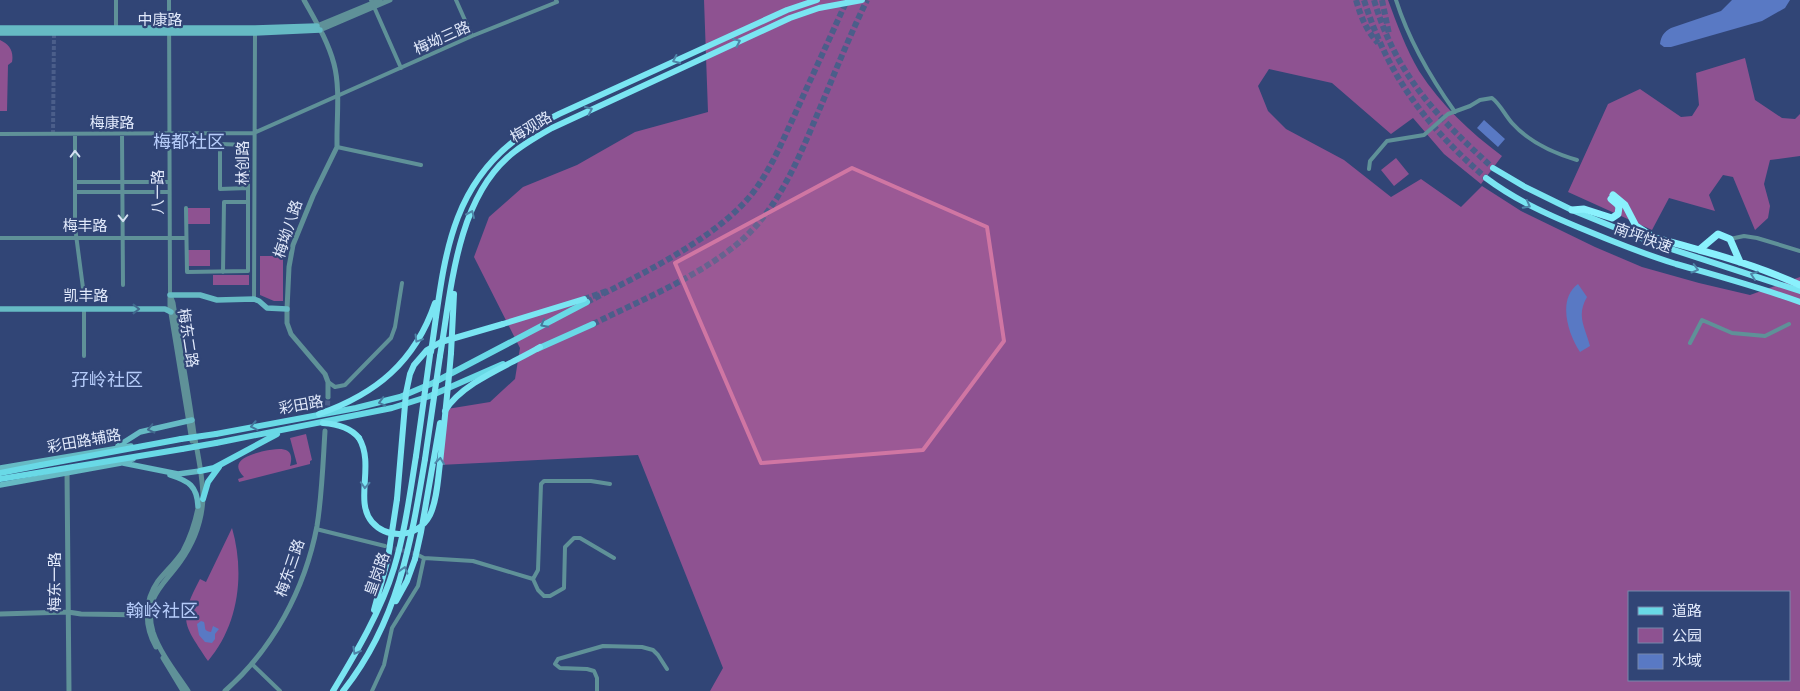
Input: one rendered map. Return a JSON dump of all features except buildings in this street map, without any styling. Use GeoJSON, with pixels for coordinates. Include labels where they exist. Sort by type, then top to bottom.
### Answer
{"type":"FeatureCollection","features":[{"type":"Feature","properties":{"kind":"highway","name":"梅观路"},"geometry":{"type":"LineString","coordinates":[[416,456],[442,277],[455,223],[469,191],[493,160],[526,132],[559,114],[787,10],[817,0]]}},
{"type":"Feature","properties":{"kind":"highway","name":"梅观路"},"geometry":{"type":"LineString","coordinates":[[425,459],[440,356],[462,238],[469,216],[487,182],[507,158],[528,142],[570,119],[790,18],[825,6],[862,0]]}},
{"type":"Feature","properties":{"kind":"highway","name":"南坪快速"},"geometry":{"type":"LineString","coordinates":[[1493,168],[1525,187],[1572,210],[1628,233],[1665,247],[1800,290]]}},
{"type":"Feature","properties":{"kind":"highway","name":"南坪快速"},"geometry":{"type":"LineString","coordinates":[[1486,178],[1518,200],[1540,212],[1636,251],[1723,276],[1800,302]]}},
{"type":"Feature","properties":{"kind":"highway"},"geometry":{"type":"LineString","coordinates":[[1572,210],[1584,209],[1615,217],[1620,207],[1612,197],[1625,205],[1636,226],[1653,236]]}},
{"type":"Feature","properties":{"kind":"highway"},"geometry":{"type":"LineString","coordinates":[[1628,233],[1653,236],[1740,262],[1800,284]]}},
{"type":"Feature","properties":{"kind":"highway"},"geometry":{"type":"LineString","coordinates":[[1699,250],[1718,234],[1730,239],[1740,262]]}},
{"type":"Feature","properties":{"kind":"highway"},"geometry":{"type":"LineString","coordinates":[[323,423],[343,427],[354,433],[359,438],[366,452],[365,508],[371,521],[384,531],[398,534],[409,532],[421,526],[430,516],[442,446],[457,260]]}},
{"type":"Feature","properties":{"kind":"highway"},"geometry":{"type":"LineString","coordinates":[[319,414],[363,395],[386,378],[401,363],[416,344],[428,322],[442,277]]}},
{"type":"Feature","properties":{"kind":"highway"},"geometry":{"type":"LineString","coordinates":[[370,626],[388,558],[397,498],[406,393],[414,365],[428,350],[441,342],[586,300]]}},
{"type":"Feature","properties":{"kind":"highway"},"geometry":{"type":"LineString","coordinates":[[388,615],[407,581],[416,557],[440,423],[449,405],[464,391],[490,374],[540,347]]}},
{"type":"Feature","properties":{"kind":"highway","name":"皇岗路"},"geometry":{"type":"LineString","coordinates":[[333,691],[370,626],[394,569],[404,530],[416,456]]}},
{"type":"Feature","properties":{"kind":"highway","name":"皇岗路"},"geometry":{"type":"LineString","coordinates":[[344,691],[388,615],[409,551],[425,459]]}},
{"type":"Feature","properties":{"kind":"main road","name":"中康路"},"geometry":{"type":"LineString","coordinates":[[2,30],[169,31],[319,28]]}},
{"type":"Feature","properties":{"kind":"main road"},"geometry":{"type":"LineString","coordinates":[[170,296],[200,295],[217,300],[254,299],[267,308],[286,309]]}},
{"type":"Feature","properties":{"kind":"main road","name":"彩田路"},"geometry":{"type":"LineString","coordinates":[[0,479],[173,440],[216,434],[371,405],[433,383],[586,300]]}},
{"type":"Feature","properties":{"kind":"main road","name":"凯丰路"},"geometry":{"type":"LineString","coordinates":[[0,309],[165,308],[171,312]]}},
{"type":"Feature","properties":{"kind":"main road","name":"彩田路"},"geometry":{"type":"LineString","coordinates":[[0,473],[182,449],[323,423],[392,408],[430,396],[593,324]]}},
{"type":"Feature","properties":{"kind":"main road"},"geometry":{"type":"LineString","coordinates":[[114,448],[140,432],[190,420]]}},
{"type":"Feature","properties":{"kind":"main road"},"geometry":{"type":"LineString","coordinates":[[121,463],[182,474],[211,469],[286,430]]}},
{"type":"Feature","properties":{"kind":"main road","name":"彩田路辅路"},"geometry":{"type":"LineString","coordinates":[[0,468],[114,448],[173,440]]}},
{"type":"Feature","properties":{"kind":"main road","name":"彩田路辅路"},"geometry":{"type":"LineString","coordinates":[[0,485],[121,463],[149,454]]}},
{"type":"Feature","properties":{"kind":"main road"},"geometry":{"type":"LineString","coordinates":[[203,499],[208,482],[223,463]]}},
{"type":"Feature","properties":{"kind":"main road"},"geometry":{"type":"LineString","coordinates":[[162,471],[192,486],[197,494],[198,506]]}},
{"type":"Feature","properties":{"kind":"street"},"geometry":{"type":"LineString","coordinates":[[116,0],[116,31]]}},
{"type":"Feature","properties":{"kind":"street","name":"八一路"},"geometry":{"type":"LineString","coordinates":[[169,0],[170,296]]}},
{"type":"Feature","properties":{"kind":"street","name":"梅坳八路"},"geometry":{"type":"LineString","coordinates":[[304,0],[325,37],[334,62],[337,96],[337,147],[312,196],[293,245],[288,267],[286,309],[287,323],[291,334],[322,370],[328,382]]}},
{"type":"Feature","properties":{"kind":"street"},"geometry":{"type":"LineString","coordinates":[[319,28],[380,0]]}},
{"type":"Feature","properties":{"kind":"street"},"geometry":{"type":"LineString","coordinates":[[373,3],[390,0]]}},
{"type":"Feature","properties":{"kind":"street"},"geometry":{"type":"LineString","coordinates":[[456,0],[472,36]]}},
{"type":"Feature","properties":{"kind":"street"},"geometry":{"type":"LineString","coordinates":[[1396,0],[1409,36],[1422,62],[1455,112]]}},
{"type":"Feature","properties":{"kind":"street","name":"梅坳三路"},"geometry":{"type":"LineString","coordinates":[[254,133],[472,36],[557,1]]}},
{"type":"Feature","properties":{"kind":"street"},"geometry":{"type":"LineString","coordinates":[[373,3],[401,68]]}},
{"type":"Feature","properties":{"kind":"street","name":"林创路"},"geometry":{"type":"LineString","coordinates":[[254,299],[255,30]]}},
{"type":"Feature","properties":{"kind":"street"},"geometry":{"type":"LineString","coordinates":[[1369,169],[1370,162],[1387,141],[1424,135],[1448,114],[1480,100],[1492,98],[1514,125],[1528,137],[1554,152],[1577,160]]}},
{"type":"Feature","properties":{"kind":"street","name":"梅康路"},"geometry":{"type":"LineString","coordinates":[[0,134],[254,133]]}},
{"type":"Feature","properties":{"kind":"street"},"geometry":{"type":"LineString","coordinates":[[75,135],[75,238],[83,288]]}},
{"type":"Feature","properties":{"kind":"street"},"geometry":{"type":"LineString","coordinates":[[122,135],[123,285]]}},
{"type":"Feature","properties":{"kind":"street"},"geometry":{"type":"LineString","coordinates":[[186,208],[187,272],[248,271],[248,188],[248,145],[220,144],[220,189],[248,188]]}},
{"type":"Feature","properties":{"kind":"street"},"geometry":{"type":"LineString","coordinates":[[337,147],[421,165]]}},
{"type":"Feature","properties":{"kind":"street"},"geometry":{"type":"LineString","coordinates":[[76,182],[170,182]]}},
{"type":"Feature","properties":{"kind":"street"},"geometry":{"type":"LineString","coordinates":[[75,192],[169,192]]}},
{"type":"Feature","properties":{"kind":"street"},"geometry":{"type":"LineString","coordinates":[[223,272],[224,202],[248,202]]}},
{"type":"Feature","properties":{"kind":"street"},"geometry":{"type":"LineString","coordinates":[[1730,239],[1744,236],[1751,237],[1800,251]]}},
{"type":"Feature","properties":{"kind":"street","name":"梅丰路"},"geometry":{"type":"LineString","coordinates":[[0,238],[186,238]]}},
{"type":"Feature","properties":{"kind":"street"},"geometry":{"type":"LineString","coordinates":[[328,382],[336,387],[345,385],[390,340],[395,330],[402,283]]}},
{"type":"Feature","properties":{"kind":"street","name":"梅东二路"},"geometry":{"type":"LineString","coordinates":[[170,296],[171,312],[190,420]]}},
{"type":"Feature","properties":{"kind":"street","name":"梅东二路"},"geometry":{"type":"LineString","coordinates":[[170,296],[173,303],[203,499],[199,523],[192,543],[180,563],[158,588],[149,615],[157,641],[188,691]]}},
{"type":"Feature","properties":{"kind":"street"},"geometry":{"type":"LineString","coordinates":[[84,309],[84,356]]}},
{"type":"Feature","properties":{"kind":"street"},"geometry":{"type":"LineString","coordinates":[[1690,343],[1702,320],[1732,333],[1765,336],[1789,324]]}},
{"type":"Feature","properties":{"kind":"street"},"geometry":{"type":"LineString","coordinates":[[328,382],[328,398]]}},
{"type":"Feature","properties":{"kind":"street","name":"梅东三路"},"geometry":{"type":"LineString","coordinates":[[224,691],[252,664],[274,634],[290,607],[305,569],[316,529],[325,431]]}},
{"type":"Feature","properties":{"kind":"street","name":"梅东二路"},"geometry":{"type":"LineString","coordinates":[[183,691],[153,640],[148,626],[152,591],[184,549],[193,529],[200,492],[198,471]]}},
{"type":"Feature","properties":{"kind":"street","name":"梅东一路"},"geometry":{"type":"LineString","coordinates":[[67,472],[69,691]]}},
{"type":"Feature","properties":{"kind":"street"},"geometry":{"type":"LineString","coordinates":[[533,579],[538,570],[541,484],[544,480],[591,481],[610,484]]}},
{"type":"Feature","properties":{"kind":"street"},"geometry":{"type":"LineString","coordinates":[[316,529],[385,546]]}},
{"type":"Feature","properties":{"kind":"street"},"geometry":{"type":"LineString","coordinates":[[416,557],[473,561],[533,579],[538,590],[544,596],[550,596],[564,588],[564,547],[574,538],[580,538],[614,558]]}},
{"type":"Feature","properties":{"kind":"street"},"geometry":{"type":"LineString","coordinates":[[372,691],[384,665],[392,628],[418,586],[424,558]]}},
{"type":"Feature","properties":{"kind":"street"},"geometry":{"type":"LineString","coordinates":[[0,614],[68,612],[81,614],[149,615]]}},
{"type":"Feature","properties":{"kind":"street"},"geometry":{"type":"LineString","coordinates":[[382,628],[392,628]]}},
{"type":"Feature","properties":{"kind":"street"},"geometry":{"type":"LineString","coordinates":[[597,691],[597,678],[594,671],[560,668],[555,664],[556,661],[603,646],[642,647],[653,650],[667,669]]}},
{"type":"Feature","properties":{"kind":"street"},"geometry":{"type":"LineString","coordinates":[[252,664],[280,691]]}},
{"type":"Feature","properties":{"kind":"highlighted area"},"geometry":{"type":"Polygon","coordinates":[[[852,168],[987,227],[1004,341],[923,450],[761,463],[675,263],[852,168]]]}},
{"type":"Feature","properties":{"kind":"green space"},"geometry":{"type":"Polygon","coordinates":[[[704,0],[1388,0],[1402,36],[1419,71],[1457,117],[1502,156],[1481,184],[1444,154],[1413,118],[1391,134],[1332,83],[1269,69],[1258,86],[1268,111],[1286,129],[1344,160],[1391,197],[1421,179],[1461,207],[1482,186],[1521,211],[1595,247],[1642,267],[1750,295],[1800,277],[1800,691],[710,691],[723,668],[638,455],[439,465],[447,409],[490,402],[515,379],[520,348],[474,257],[489,217],[523,187],[577,165],[635,132],[708,112],[704,0]]]}},
{"type":"Feature","properties":{"kind":"green space"},"geometry":{"type":"Polygon","coordinates":[[[0,40],[8,46],[12,54],[12,62],[8,65],[7,111],[0,111],[0,40]]]}},
{"type":"Feature","properties":{"kind":"green space"},"geometry":{"type":"Polygon","coordinates":[[[1745,58],[1755,100],[1782,118],[1795,119],[1800,114],[1800,156],[1770,160],[1764,184],[1770,206],[1768,218],[1755,230],[1733,177],[1723,175],[1709,195],[1715,211],[1669,198],[1652,230],[1568,192],[1608,104],[1640,89],[1681,117],[1692,116],[1699,105],[1696,73],[1745,58]]]}},
{"type":"Feature","properties":{"kind":"green space"},"geometry":{"type":"Polygon","coordinates":[[[1396,158],[1409,174],[1394,186],[1381,170],[1396,158]]]}},
{"type":"Feature","properties":{"kind":"green space"},"geometry":{"type":"Polygon","coordinates":[[[187,208],[210,208],[210,224],[187,224],[187,208]]]}},
{"type":"Feature","properties":{"kind":"green space"},"geometry":{"type":"Polygon","coordinates":[[[187,250],[210,250],[210,266],[188,266],[187,250]]]}},
{"type":"Feature","properties":{"kind":"green space"},"geometry":{"type":"Polygon","coordinates":[[[260,256],[283,256],[283,301],[274,301],[260,295],[260,256]]]}},
{"type":"Feature","properties":{"kind":"green space"},"geometry":{"type":"Polygon","coordinates":[[[213,275],[249,275],[249,285],[213,285],[213,275]]]}},
{"type":"Feature","properties":{"kind":"green space"},"geometry":{"type":"Polygon","coordinates":[[[306,434],[312,460],[310,464],[239,482],[238,479],[244,477],[239,471],[238,466],[240,462],[253,454],[280,449],[288,451],[290,454],[290,466],[297,464],[290,438],[306,434]]]}},
{"type":"Feature","properties":{"kind":"green space"},"geometry":{"type":"Polygon","coordinates":[[[232,528],[238,563],[238,580],[233,615],[227,631],[208,661],[193,638],[186,621],[186,613],[188,604],[200,579],[206,582],[232,528]]]}},
{"type":"Feature","properties":{"kind":"water"},"geometry":{"type":"Polygon","coordinates":[[[1732,0],[1790,0],[1785,8],[1762,21],[1671,47],[1664,47],[1660,44],[1666,31],[1721,11],[1732,0]]]}},
{"type":"Feature","properties":{"kind":"water"},"geometry":{"type":"Polygon","coordinates":[[[1484,120],[1505,139],[1498,147],[1477,128],[1484,120]]]}},
{"type":"Feature","properties":{"kind":"water"},"geometry":{"type":"Polygon","coordinates":[[[1578,284],[1587,297],[1582,310],[1582,316],[1590,346],[1580,352],[1569,327],[1566,307],[1572,290],[1578,284]]]}},
{"type":"Feature","properties":{"kind":"water"},"geometry":{"type":"Polygon","coordinates":[[[201,621],[204,622],[207,631],[211,632],[213,626],[219,629],[212,643],[205,642],[199,635],[197,624],[201,621]]]}},
{"type":"Feature","properties":{"kind":"tunnel"},"geometry":{"type":"LineString","coordinates":[[587,302],[649,270],[691,245],[728,218],[752,194],[767,172],[779,149],[847,0]]}},
{"type":"Feature","properties":{"kind":"tunnel"},"geometry":{"type":"LineString","coordinates":[[593,324],[685,279],[703,268],[736,245],[765,215],[788,179],[867,0]]}},
{"type":"Feature","properties":{"kind":"tunnel"},"geometry":{"type":"LineString","coordinates":[[1356,0],[1364,23],[1378,43]]}},
{"type":"Feature","properties":{"kind":"tunnel"},"geometry":{"type":"LineString","coordinates":[[1364,0],[1385,53],[1397,76],[1412,98],[1445,139],[1486,178]]}},
{"type":"Feature","properties":{"kind":"tunnel"},"geometry":{"type":"LineString","coordinates":[[1374,0],[1394,51],[1421,93],[1454,131],[1493,168]]}},
{"type":"Feature","properties":{"kind":"tunnel"},"geometry":{"type":"LineString","coordinates":[[1382,0],[1389,34]]}},
{"type":"Feature","properties":{"kind":"tunnel"},"geometry":{"type":"LineString","coordinates":[[53,134],[54,33]]}},
{"type":"Feature","properties":{"kind":"tunnel"},"geometry":{"type":"LineString","coordinates":[[584,299],[607,291]]}},
{"type":"Feature","properties":{"kind":"tunnel"},"geometry":{"type":"LineString","coordinates":[[327,413],[328,397]]}},
{"type":"Feature","properties":{"kind":"tunnel"},"geometry":{"type":"LineString","coordinates":[[389,547],[416,554]]}},
{"type":"Feature","properties":{"kind":"district","name":"梅都社区"},"geometry":{"type":"Point","coordinates":[189,141]}},
{"type":"Feature","properties":{"kind":"district","name":"孖岭社区"},"geometry":{"type":"Point","coordinates":[107,379]}},
{"type":"Feature","properties":{"kind":"district","name":"翰岭社区"},"geometry":{"type":"Point","coordinates":[162,610]}}]}
